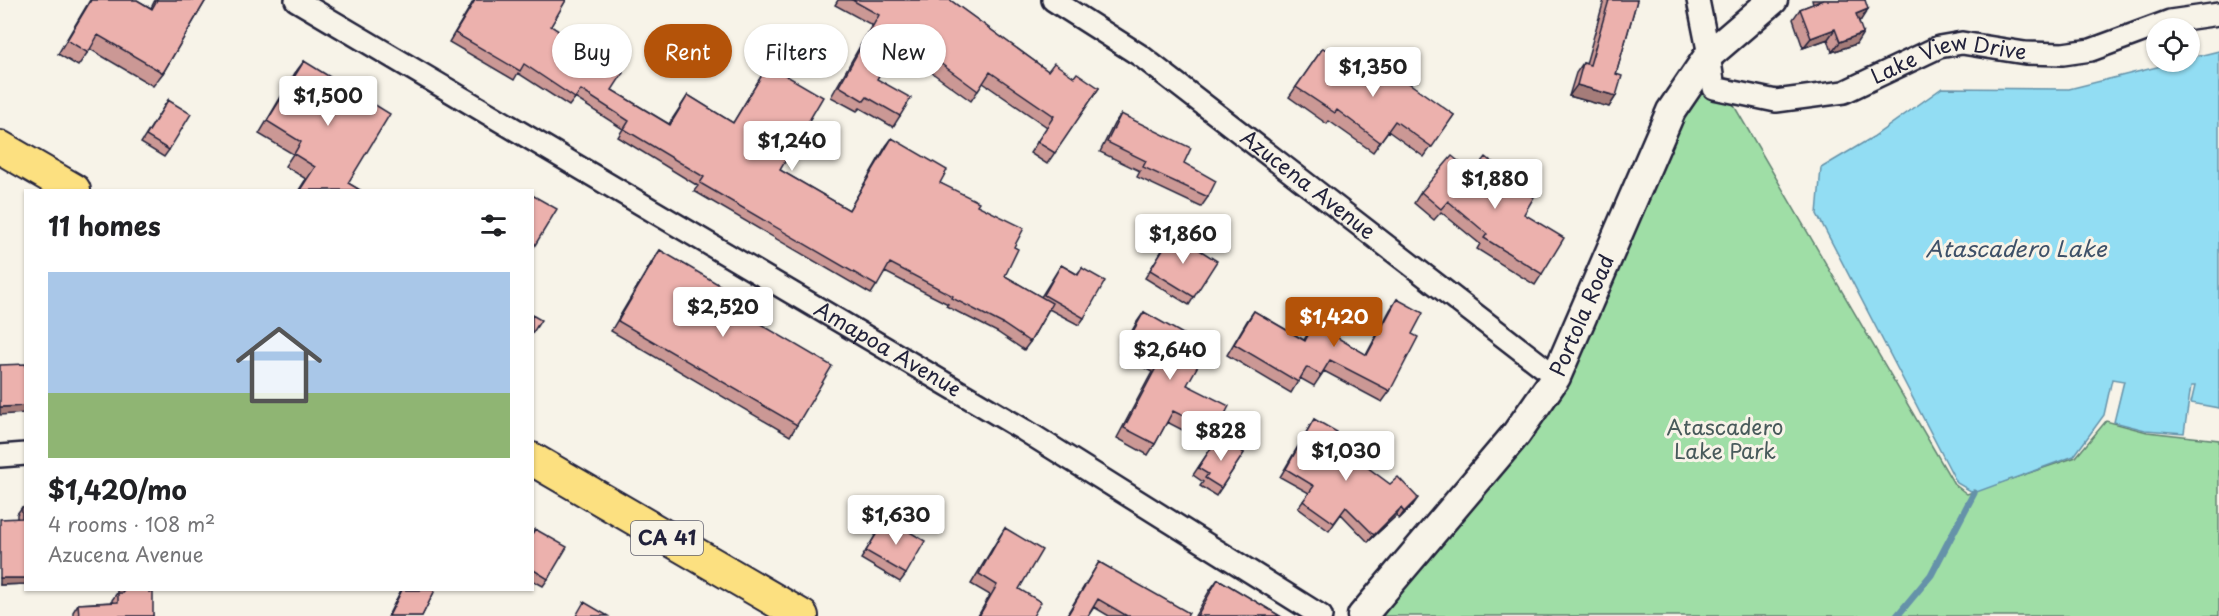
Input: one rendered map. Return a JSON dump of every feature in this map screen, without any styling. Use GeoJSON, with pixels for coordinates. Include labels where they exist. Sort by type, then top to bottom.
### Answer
{"type":"FeatureCollection","features":[{"type":"Feature","properties":{"kind":"main road"},"geometry":{"type":"LineString","coordinates":[[0,147],[72,189]]}},
{"type":"Feature","properties":{"kind":"main road","name":"CA 41"},"geometry":{"type":"LineString","coordinates":[[534,460],[802,616]]}},
{"type":"Feature","properties":{"kind":"street","name":"Amapoa Avenue"},"geometry":{"type":"LineString","coordinates":[[296,0],[1014,424],[1321,616]]}},
{"type":"Feature","properties":{"kind":"street","name":"Azucena Avenue"},"geometry":{"type":"LineString","coordinates":[[1053,0],[1141,56],[1556,377]]}},
{"type":"Feature","properties":{"kind":"street"},"geometry":{"type":"LineString","coordinates":[[1698,0],[1709,55]]}},
{"type":"Feature","properties":{"kind":"street","name":"Portola Road"},"geometry":{"type":"LineString","coordinates":[[1362,616],[1516,434],[1556,377],[1671,111],[1709,55],[1773,0]]}},
{"type":"Feature","properties":{"kind":"street","name":"Lake View Drive"},"geometry":{"type":"LineString","coordinates":[[1709,55],[1714,88],[1776,101],[1844,92],[1939,47],[1962,43],[2025,53],[2063,54],[2091,50],[2170,21],[2219,14]]}},
{"type":"Feature","properties":{"kind":"street"},"geometry":{"type":"LineString","coordinates":[[0,456],[24,454]]}},
{"type":"Feature","properties":{"kind":"green space","name":"Atascadero Lake Park"},"geometry":{"type":"Polygon","coordinates":[[[1708,61],[1954,484],[1967,494],[2076,457],[2106,421],[2147,432],[2219,440],[2219,616],[1361,616],[1561,374],[1708,61]]]}},
{"type":"Feature","properties":{"kind":"water","name":"Atascadero Lake"},"geometry":{"type":"Polygon","coordinates":[[[2219,51],[2219,408],[2191,403],[2195,386],[2191,386],[2184,433],[2145,430],[2114,422],[2124,381],[2112,379],[2104,415],[2074,456],[1974,493],[1957,483],[1817,214],[1821,168],[1873,137],[1942,88],[2069,89],[2146,70],[2146,72],[2200,72],[2200,56],[2219,51]]]}},
{"type":"Feature","properties":{"kind":"building"},"geometry":{"type":"Polygon","coordinates":[[[91,0],[137,0],[152,9],[157,0],[206,0],[163,73],[98,35],[88,53],[67,40],[91,0]]]}},
{"type":"Feature","properties":{"kind":"building"},"geometry":{"type":"Polygon","coordinates":[[[475,0],[566,0],[551,26],[552,78],[620,78],[612,90],[670,125],[688,95],[733,123],[760,78],[790,78],[823,97],[780,170],[849,210],[892,138],[947,170],[940,183],[979,202],[977,205],[1024,228],[1014,247],[1018,249],[1005,276],[1052,303],[1030,342],[1003,324],[890,263],[877,286],[700,183],[704,177],[624,129],[629,121],[581,90],[575,98],[524,64],[520,71],[455,33],[475,0]]]}},
{"type":"Feature","properties":{"kind":"building"},"geometry":{"type":"Polygon","coordinates":[[[852,0],[950,0],[1048,71],[1054,63],[1074,77],[1077,73],[1099,88],[1055,153],[1037,142],[1054,116],[990,72],[978,91],[946,67],[946,24],[874,24],[879,15],[852,0]]]}},
{"type":"Feature","properties":{"kind":"building"},"geometry":{"type":"Polygon","coordinates":[[[1609,0],[1637,0],[1616,74],[1622,76],[1616,96],[1577,85],[1583,63],[1590,65],[1609,0]]]}},
{"type":"Feature","properties":{"kind":"building"},"geometry":{"type":"Polygon","coordinates":[[[1823,0],[1865,0],[1868,9],[1856,14],[1863,33],[1840,42],[1835,29],[1811,38],[1800,9],[1823,0]]]}},
{"type":"Feature","properties":{"kind":"building"},"geometry":{"type":"Polygon","coordinates":[[[1323,48],[1340,60],[1348,49],[1392,80],[1396,74],[1454,115],[1432,147],[1395,121],[1380,142],[1337,110],[1335,113],[1296,87],[1323,48]]]}},
{"type":"Feature","properties":{"kind":"building"},"geometry":{"type":"Polygon","coordinates":[[[860,49],[860,78],[878,78],[911,98],[900,116],[867,97],[864,101],[839,86],[844,78],[848,78],[848,70],[860,49]]]}},
{"type":"Feature","properties":{"kind":"building"},"geometry":{"type":"Polygon","coordinates":[[[304,61],[390,114],[348,183],[358,189],[301,189],[315,167],[294,154],[301,142],[267,121],[304,61]]]}},
{"type":"Feature","properties":{"kind":"building"},"geometry":{"type":"Polygon","coordinates":[[[168,100],[191,114],[169,150],[146,136],[168,100]]]}},
{"type":"Feature","properties":{"kind":"building"},"geometry":{"type":"Polygon","coordinates":[[[1121,114],[1191,148],[1184,163],[1216,181],[1208,197],[1143,167],[1146,161],[1107,142],[1121,114]]]}},
{"type":"Feature","properties":{"kind":"building"},"geometry":{"type":"Polygon","coordinates":[[[1452,156],[1473,173],[1486,157],[1506,173],[1502,177],[1534,197],[1524,214],[1564,238],[1542,274],[1484,238],[1487,234],[1448,201],[1441,209],[1421,192],[1452,156]]]}},
{"type":"Feature","properties":{"kind":"building"},"geometry":{"type":"Polygon","coordinates":[[[534,196],[557,209],[534,247],[534,196]]]}},
{"type":"Feature","properties":{"kind":"building"},"geometry":{"type":"Polygon","coordinates":[[[1173,233],[1217,261],[1194,297],[1150,270],[1173,233]]]}},
{"type":"Feature","properties":{"kind":"building"},"geometry":{"type":"Polygon","coordinates":[[[660,250],[735,294],[728,305],[832,366],[797,425],[618,321],[660,250]]]}},
{"type":"Feature","properties":{"kind":"building"},"geometry":{"type":"Polygon","coordinates":[[[1061,265],[1078,275],[1082,268],[1105,281],[1084,318],[1044,295],[1061,265]]]}},
{"type":"Feature","properties":{"kind":"building"},"geometry":{"type":"Polygon","coordinates":[[[1397,299],[1423,313],[1412,334],[1418,337],[1390,391],[1330,360],[1321,375],[1307,367],[1298,382],[1234,344],[1254,311],[1305,341],[1314,324],[1367,355],[1397,299]]]}},
{"type":"Feature","properties":{"kind":"building"},"geometry":{"type":"Polygon","coordinates":[[[1144,312],[1208,348],[1187,385],[1229,406],[1216,432],[1173,411],[1155,444],[1124,428],[1159,362],[1126,344],[1144,312]]]}},
{"type":"Feature","properties":{"kind":"building"},"geometry":{"type":"Polygon","coordinates":[[[534,316],[541,320],[534,331],[534,316]]]}},
{"type":"Feature","properties":{"kind":"building"},"geometry":{"type":"Polygon","coordinates":[[[24,364],[24,406],[0,407],[0,365],[24,364]]]}},
{"type":"Feature","properties":{"kind":"building"},"geometry":{"type":"Polygon","coordinates":[[[1314,419],[1337,432],[1332,441],[1390,484],[1398,477],[1418,498],[1404,512],[1401,508],[1374,535],[1346,507],[1334,523],[1303,501],[1314,486],[1286,469],[1314,419]]]}},
{"type":"Feature","properties":{"kind":"building"},"geometry":{"type":"Polygon","coordinates":[[[1219,436],[1244,453],[1221,488],[1205,478],[1208,474],[1198,468],[1219,436]]]}},
{"type":"Feature","properties":{"kind":"building"},"geometry":{"type":"Polygon","coordinates":[[[22,507],[24,507],[24,578],[0,578],[0,519],[22,518],[22,507]]]}},
{"type":"Feature","properties":{"kind":"building"},"geometry":{"type":"Polygon","coordinates":[[[886,518],[925,541],[906,574],[866,551],[886,518]]]}},
{"type":"Feature","properties":{"kind":"building"},"geometry":{"type":"Polygon","coordinates":[[[1005,528],[1042,550],[1019,589],[1041,602],[1033,616],[979,616],[997,585],[979,574],[1005,528]]]}},
{"type":"Feature","properties":{"kind":"building"},"geometry":{"type":"Polygon","coordinates":[[[535,529],[567,547],[548,579],[534,570],[535,529]]]}},
{"type":"Feature","properties":{"kind":"building"},"geometry":{"type":"Polygon","coordinates":[[[1099,562],[1189,613],[1187,616],[1127,616],[1098,599],[1088,616],[1067,616],[1099,562]]]}},
{"type":"Feature","properties":{"kind":"building"},"geometry":{"type":"Polygon","coordinates":[[[1218,579],[1280,616],[1197,616],[1218,579]]]}},
{"type":"Feature","properties":{"kind":"building"},"geometry":{"type":"Polygon","coordinates":[[[122,591],[153,591],[153,616],[79,616],[78,604],[118,602],[118,593],[123,593],[122,591]]]}},
{"type":"Feature","properties":{"kind":"building"},"geometry":{"type":"Polygon","coordinates":[[[402,591],[434,591],[422,616],[389,616],[402,591]]]}},
{"type":"Feature","properties":{"kind":"building"},"geometry":{"type":"Polygon","coordinates":[[[584,602],[608,616],[576,616],[584,602]]]}},
{"type":"Feature","properties":{"kind":"waterway"},"geometry":{"type":"LineString","coordinates":[[1897,616],[1931,575],[1974,493]]}}]}
